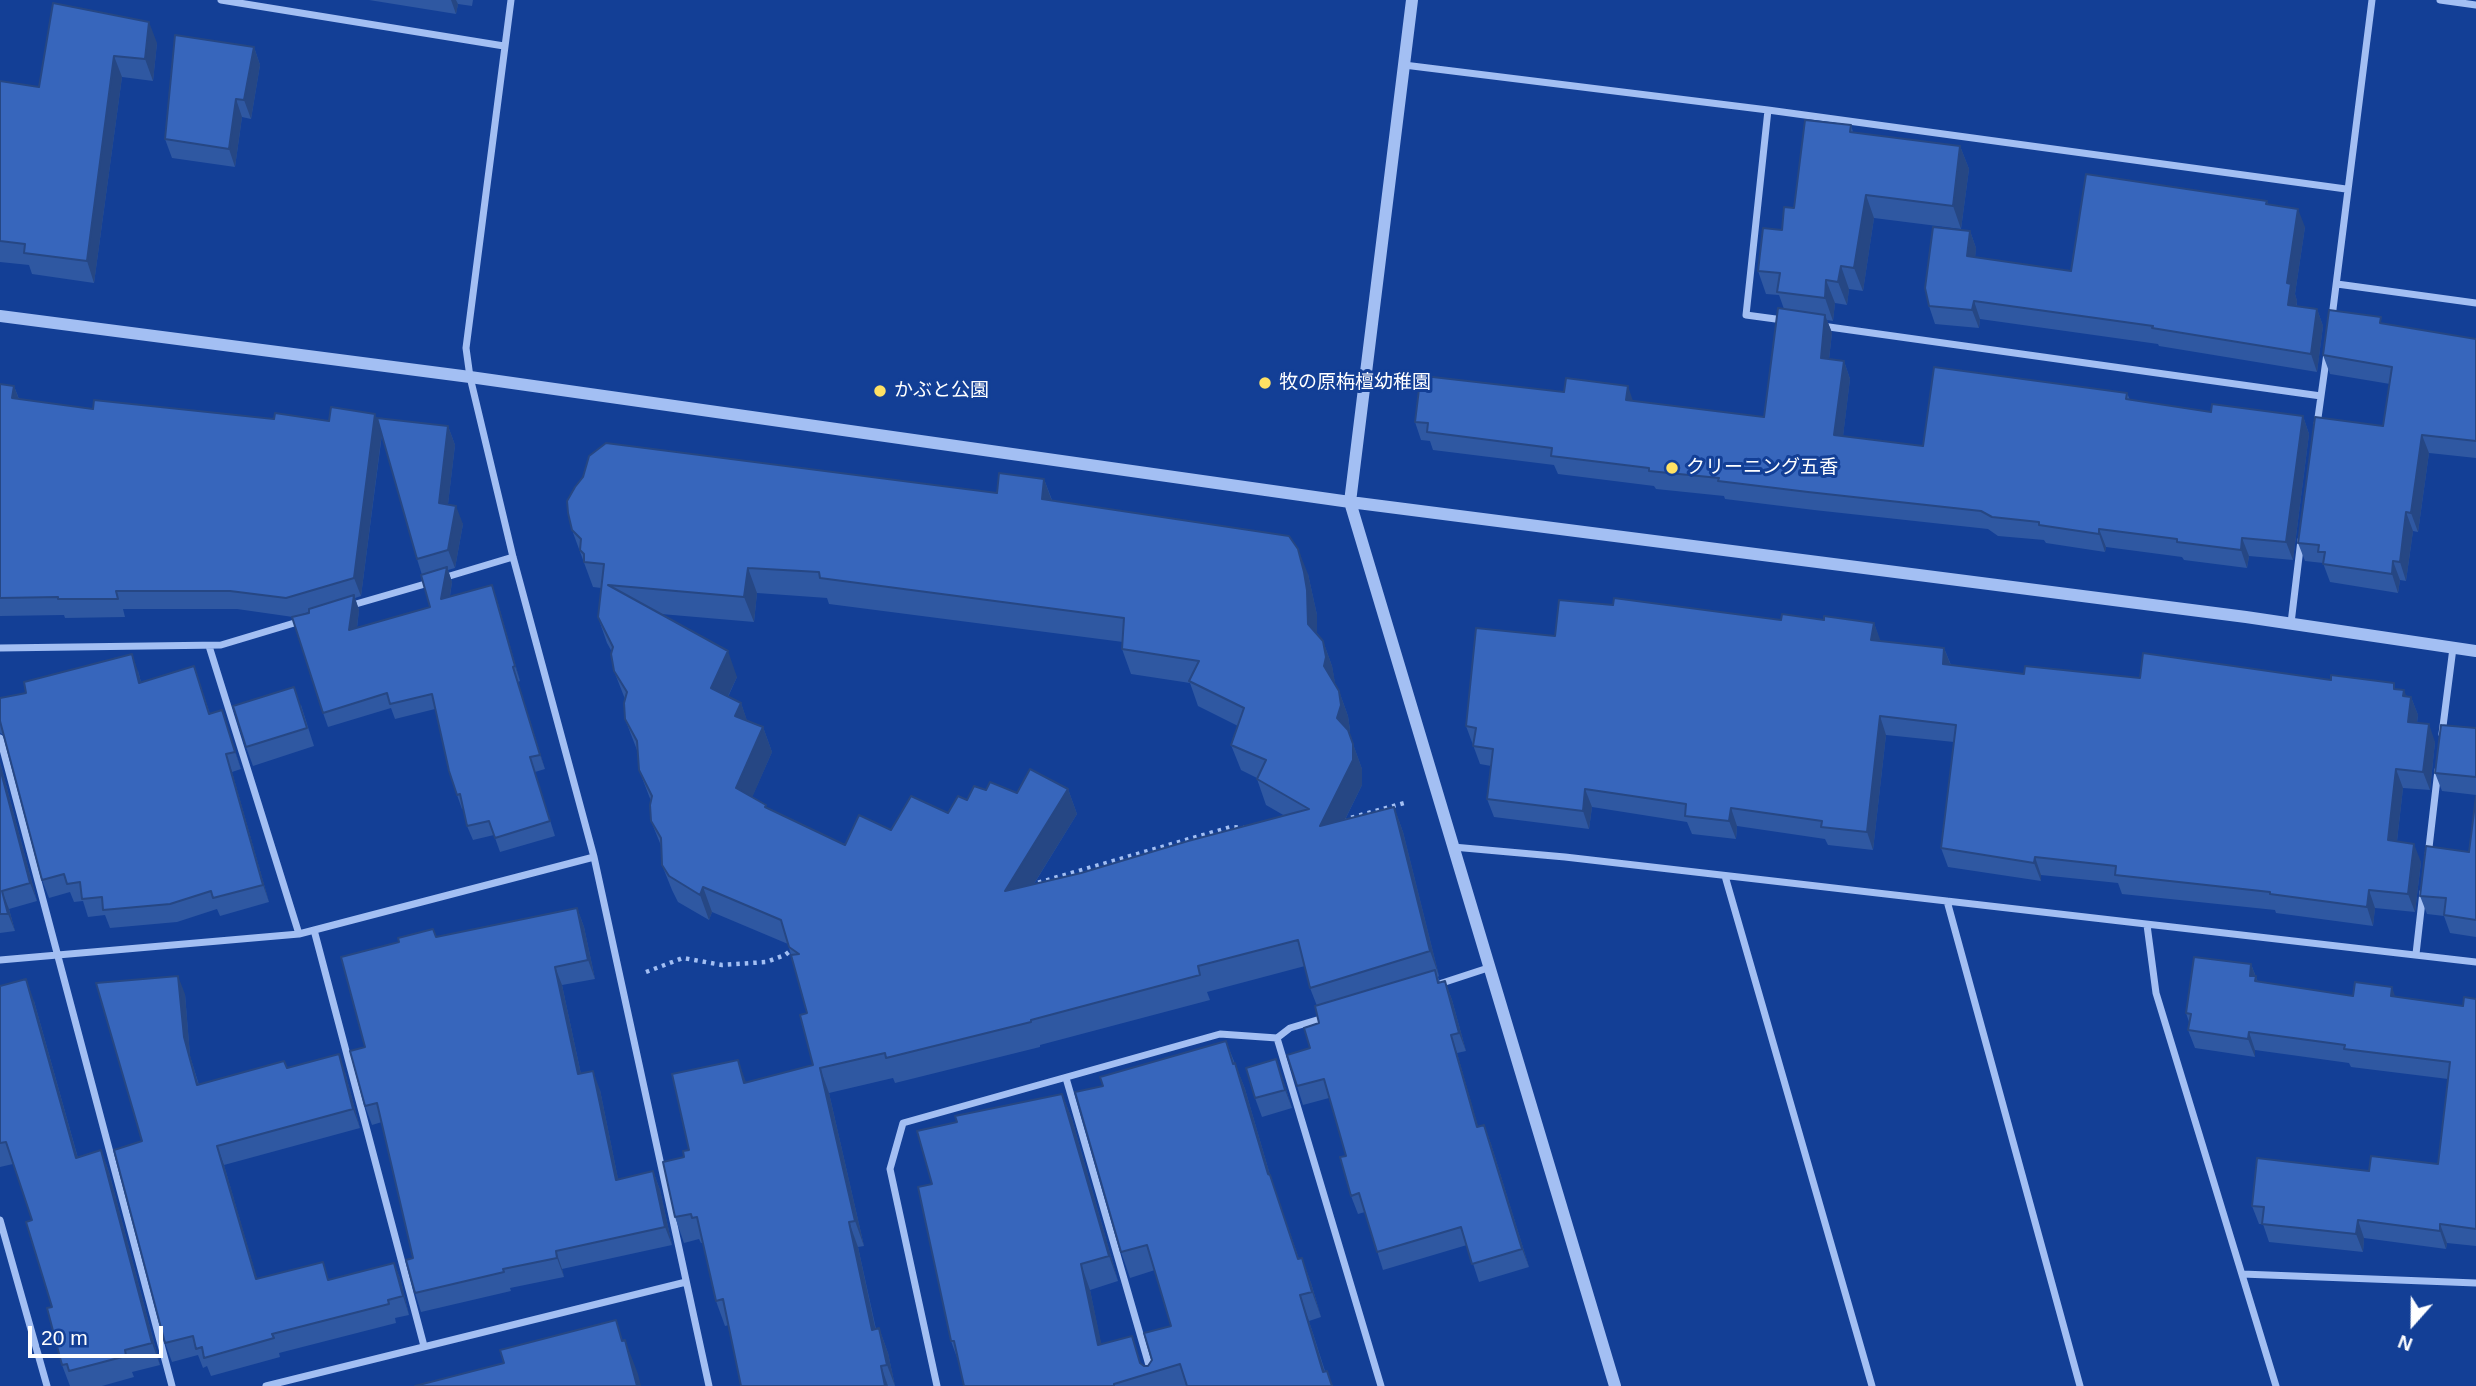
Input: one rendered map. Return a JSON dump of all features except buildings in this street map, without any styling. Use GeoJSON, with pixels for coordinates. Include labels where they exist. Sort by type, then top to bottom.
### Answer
{"type":"FeatureCollection","features":[{"type":"Feature","properties":{"kind":"street"},"geometry":{"type":"LineString","coordinates":[[221,0],[504,46]]}},
{"type":"Feature","properties":{"kind":"street"},"geometry":{"type":"LineString","coordinates":[[511,0],[466,348],[470,377],[513,557],[594,857],[709,1386]]}},
{"type":"Feature","properties":{"kind":"street"},"geometry":{"type":"LineString","coordinates":[[1412,0],[1350,502],[1615,1386]]}},
{"type":"Feature","properties":{"kind":"street"},"geometry":{"type":"LineString","coordinates":[[2331,321],[2372,0]]}},
{"type":"Feature","properties":{"kind":"street"},"geometry":{"type":"LineString","coordinates":[[2440,0],[2476,5]]}},
{"type":"Feature","properties":{"kind":"street"},"geometry":{"type":"LineString","coordinates":[[1404,65],[1768,110],[2346,189]]}},
{"type":"Feature","properties":{"kind":"street"},"geometry":{"type":"LineString","coordinates":[[1768,110],[1746,315],[1787,321]]}},
{"type":"Feature","properties":{"kind":"street"},"geometry":{"type":"LineString","coordinates":[[2337,284],[2476,303]]}},
{"type":"Feature","properties":{"kind":"street"},"geometry":{"type":"LineString","coordinates":[[0,316],[470,377],[1350,502],[2291,623],[2476,651]]}},
{"type":"Feature","properties":{"kind":"street"},"geometry":{"type":"LineString","coordinates":[[1815,325],[2320,396]]}},
{"type":"Feature","properties":{"kind":"street"},"geometry":{"type":"LineString","coordinates":[[2315,438],[2328,346]]}},
{"type":"Feature","properties":{"kind":"street"},"geometry":{"type":"LineString","coordinates":[[2291,623],[2302,535]]}},
{"type":"Feature","properties":{"kind":"street"},"geometry":{"type":"LineString","coordinates":[[340,609],[513,557]]}},
{"type":"Feature","properties":{"kind":"street"},"geometry":{"type":"LineString","coordinates":[[0,648],[221,645],[314,617]]}},
{"type":"Feature","properties":{"kind":"street"},"geometry":{"type":"LineString","coordinates":[[209,646],[299,934]]}},
{"type":"Feature","properties":{"kind":"street"},"geometry":{"type":"LineString","coordinates":[[2441,747],[2453,648]]}},
{"type":"Feature","properties":{"kind":"street"},"geometry":{"type":"LineString","coordinates":[[0,738],[172,1386]]}},
{"type":"Feature","properties":{"kind":"street"},"geometry":{"type":"LineString","coordinates":[[2426,871],[2439,761]]}},
{"type":"Feature","properties":{"kind":"street"},"geometry":{"type":"LineString","coordinates":[[1453,847],[1565,857],[2476,962]]}},
{"type":"Feature","properties":{"kind":"street"},"geometry":{"type":"LineString","coordinates":[[0,960],[299,934],[594,857]]}},
{"type":"Feature","properties":{"kind":"street"},"geometry":{"type":"LineString","coordinates":[[1724,876],[1872,1386]]}},
{"type":"Feature","properties":{"kind":"street"},"geometry":{"type":"LineString","coordinates":[[2416,954],[2424,885]]}},
{"type":"Feature","properties":{"kind":"street"},"geometry":{"type":"LineString","coordinates":[[1947,901],[2080,1386]]}},
{"type":"Feature","properties":{"kind":"street"},"geometry":{"type":"LineString","coordinates":[[2147,925],[2157,993],[2276,1386]]}},
{"type":"Feature","properties":{"kind":"street"},"geometry":{"type":"LineString","coordinates":[[314,930],[424,1346]]}},
{"type":"Feature","properties":{"kind":"street"},"geometry":{"type":"LineString","coordinates":[[1429,987],[1489,968]]}},
{"type":"Feature","properties":{"kind":"street"},"geometry":{"type":"LineString","coordinates":[[937,1386],[890,1169],[903,1123],[1220,1034],[1277,1038],[1290,1028],[1341,1013]]}},
{"type":"Feature","properties":{"kind":"street"},"geometry":{"type":"LineString","coordinates":[[1277,1038],[1381,1386]]}},
{"type":"Feature","properties":{"kind":"street"},"geometry":{"type":"LineString","coordinates":[[1066,1078],[1155,1386]]}},
{"type":"Feature","properties":{"kind":"street"},"geometry":{"type":"LineString","coordinates":[[0,1220],[47,1386]]}},
{"type":"Feature","properties":{"kind":"street"},"geometry":{"type":"LineString","coordinates":[[2242,1274],[2476,1283]]}},
{"type":"Feature","properties":{"kind":"street"},"geometry":{"type":"LineString","coordinates":[[266,1386],[686,1282]]}},
{"type":"Feature","properties":{"kind":"path"},"geometry":{"type":"LineString","coordinates":[[1340,821],[1413,801]]}},
{"type":"Feature","properties":{"kind":"path"},"geometry":{"type":"LineString","coordinates":[[1026,886],[1231,827],[1245,828]]}},
{"type":"Feature","properties":{"kind":"path"},"geometry":{"type":"LineString","coordinates":[[646,972],[683,958],[722,965],[766,962],[785,955],[803,941]]}},
{"type":"Feature","properties":{"kind":"place","name":"牧の原栴檀幼稚園"},"geometry":{"type":"Point","coordinates":[1265,383]}},
{"type":"Feature","properties":{"kind":"place","name":"かぶと公園"},"geometry":{"type":"Point","coordinates":[880,391]}},
{"type":"Feature","properties":{"kind":"place","name":"クリーニング五香"},"geometry":{"type":"Point","coordinates":[1672,468]}}]}
